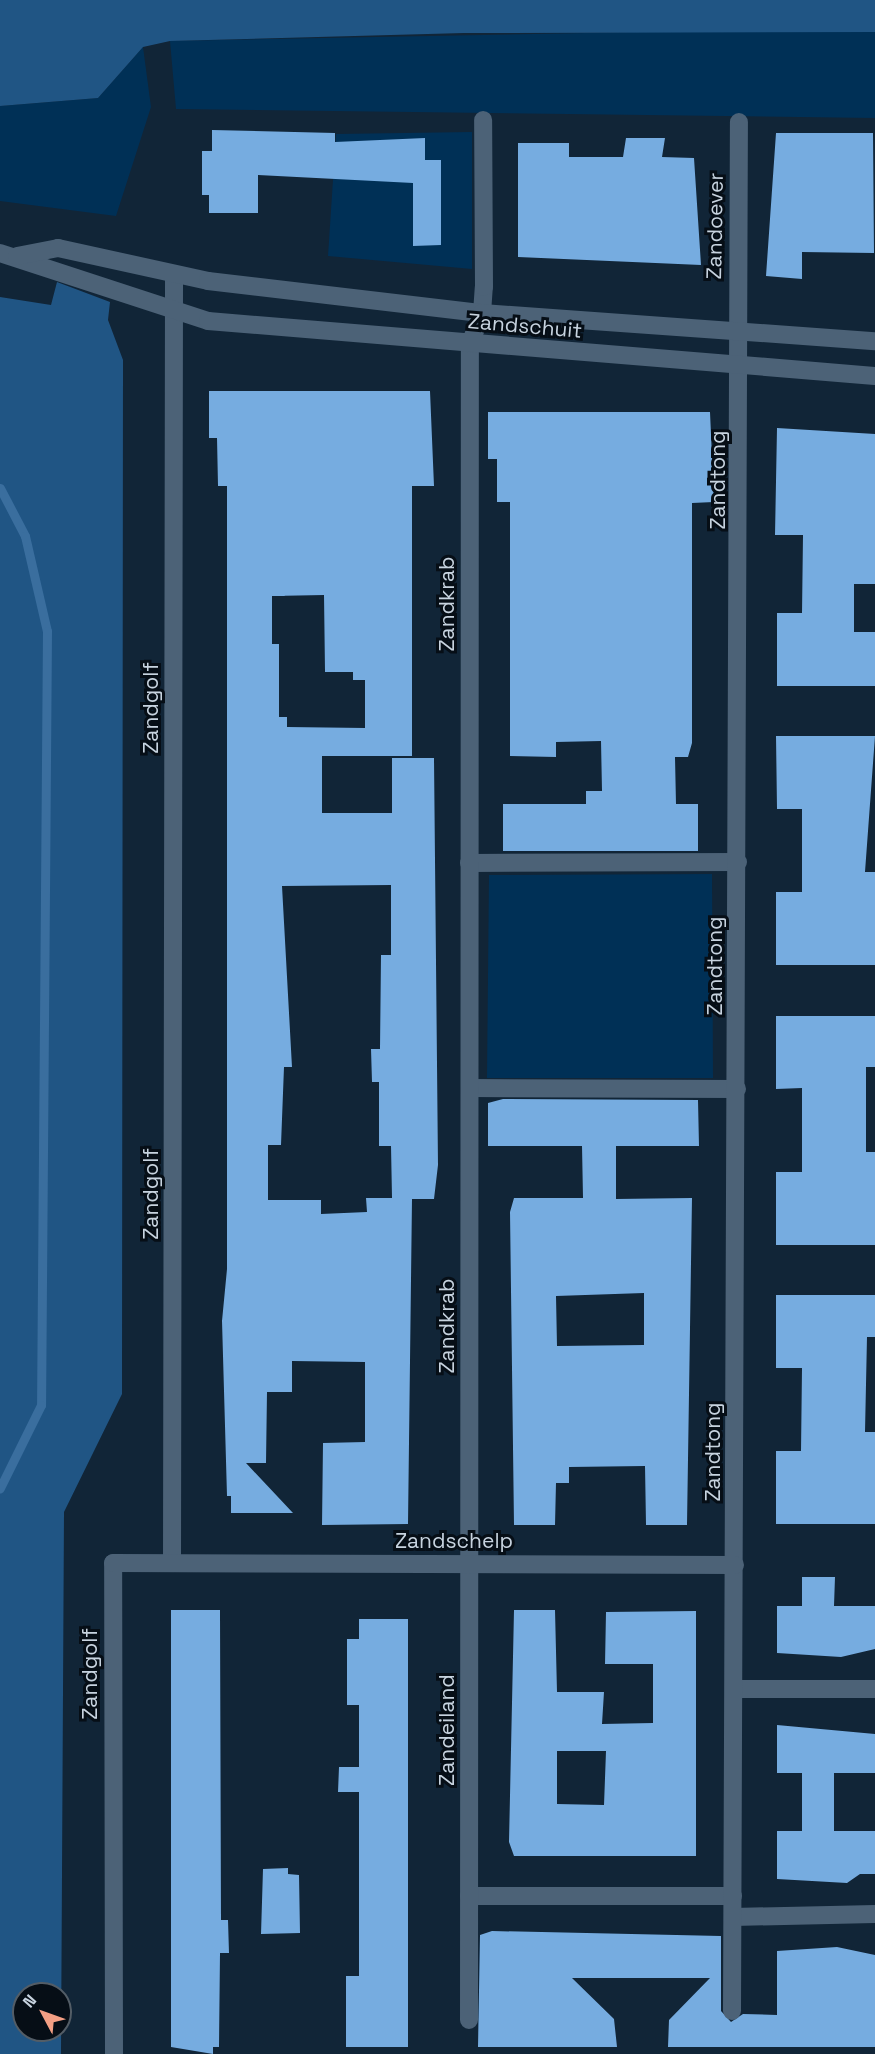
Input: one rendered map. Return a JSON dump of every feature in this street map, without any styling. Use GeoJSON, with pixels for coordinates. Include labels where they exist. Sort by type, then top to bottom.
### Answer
{"type":"FeatureCollection","features":[{"type":"Feature","properties":{"kind":"street"},"geometry":{"type":"LineString","coordinates":[[470,344],[482,313],[483,120]]}},
{"type":"Feature","properties":{"kind":"street","name":"Zandoever"},"geometry":{"type":"LineString","coordinates":[[739,122],[735,331],[740,367]]}},
{"type":"Feature","properties":{"kind":"street","name":"Zandschuit"},"geometry":{"type":"LineString","coordinates":[[8,255],[58,248],[174,274],[482,313],[875,341]]}},
{"type":"Feature","properties":{"kind":"street","name":"Zandschuit"},"geometry":{"type":"LineString","coordinates":[[8,255],[208,321],[740,367],[875,376]]}},
{"type":"Feature","properties":{"kind":"street","name":"Zandgolf"},"geometry":{"type":"LineString","coordinates":[[114,2054],[113,1563],[172,1563],[174,274]]}},
{"type":"Feature","properties":{"kind":"street","name":"Zandkrab"},"geometry":{"type":"LineString","coordinates":[[469,1564],[470,344]]}},
{"type":"Feature","properties":{"kind":"street","name":"Zandtong"},"geometry":{"type":"LineString","coordinates":[[735,1565],[740,367]]}},
{"type":"Feature","properties":{"kind":"street"},"geometry":{"type":"LineString","coordinates":[[470,863],[738,862]]}},
{"type":"Feature","properties":{"kind":"street"},"geometry":{"type":"LineString","coordinates":[[470,1088],[737,1089]]}},
{"type":"Feature","properties":{"kind":"street","name":"Zandschelp"},"geometry":{"type":"LineString","coordinates":[[172,1563],[735,1565]]}},
{"type":"Feature","properties":{"kind":"street","name":"Zandeiland"},"geometry":{"type":"LineString","coordinates":[[469,1564],[469,2020]]}},
{"type":"Feature","properties":{"kind":"street"},"geometry":{"type":"LineString","coordinates":[[732,2011],[735,1565]]}},
{"type":"Feature","properties":{"kind":"street"},"geometry":{"type":"LineString","coordinates":[[734,1689],[875,1689]]}},
{"type":"Feature","properties":{"kind":"street"},"geometry":{"type":"LineString","coordinates":[[469,1896],[733,1896]]}},
{"type":"Feature","properties":{"kind":"street"},"geometry":{"type":"LineString","coordinates":[[733,1917],[875,1914]]}},
{"type":"Feature","properties":{"kind":"shaded area"},"geometry":{"type":"Polygon","coordinates":[[[0,0],[875,0],[875,32],[464,33],[170,41],[143,47],[98,98],[0,106],[0,0]]]}},
{"type":"Feature","properties":{"kind":"shaded area"},"geometry":{"type":"Polygon","coordinates":[[[685,31],[875,32],[875,118],[176,109],[170,41],[685,31]]]}},
{"type":"Feature","properties":{"kind":"shaded area"},"geometry":{"type":"Polygon","coordinates":[[[143,47],[151,107],[116,216],[0,201],[0,106],[98,98],[143,47]]]}},
{"type":"Feature","properties":{"kind":"shaded area"},"geometry":{"type":"Polygon","coordinates":[[[472,132],[472,269],[328,256],[336,134],[472,132]]]}},
{"type":"Feature","properties":{"kind":"shaded area"},"geometry":{"type":"Polygon","coordinates":[[[57,282],[110,302],[108,320],[123,360],[122,1394],[64,1512],[61,1982],[12,1982],[12,2042],[61,2042],[61,2054],[0,2054],[0,297],[51,305],[57,282]]]}},
{"type":"Feature","properties":{"kind":"shaded area"},"geometry":{"type":"Polygon","coordinates":[[[712,874],[713,1078],[487,1078],[489,875],[712,874]]]}},
{"type":"Feature","properties":{"kind":"building"},"geometry":{"type":"Polygon","coordinates":[[[212,130],[335,133],[335,142],[425,138],[425,160],[441,160],[441,245],[413,246],[413,183],[258,175],[258,213],[209,213],[209,195],[202,195],[202,151],[212,151],[212,130]]]}},
{"type":"Feature","properties":{"kind":"building"},"geometry":{"type":"Polygon","coordinates":[[[776,133],[873,133],[874,253],[802,252],[802,279],[766,276],[776,133]]]}},
{"type":"Feature","properties":{"kind":"building"},"geometry":{"type":"Polygon","coordinates":[[[626,138],[665,138],[662,157],[694,158],[701,265],[518,257],[518,143],[569,143],[569,157],[623,157],[626,138]]]}},
{"type":"Feature","properties":{"kind":"building"},"geometry":{"type":"Polygon","coordinates":[[[209,391],[430,391],[434,486],[412,486],[412,756],[322,756],[322,813],[392,813],[392,758],[434,758],[438,1165],[434,1199],[412,1199],[408,1524],[322,1525],[323,1443],[365,1442],[365,1362],[292,1361],[292,1392],[267,1392],[266,1463],[246,1463],[293,1513],[231,1513],[231,1496],[227,1496],[222,1321],[227,1269],[227,486],[218,486],[217,438],[209,438],[209,391]],[[324,595],[272,596],[272,644],[279,644],[279,717],[287,717],[287,727],[365,728],[365,680],[353,680],[353,672],[325,672],[324,595]],[[391,885],[282,886],[292,1067],[284,1067],[281,1145],[268,1145],[268,1200],[321,1200],[321,1214],[367,1212],[366,1198],[392,1198],[391,1146],[379,1146],[379,1082],[372,1082],[371,1049],[380,1049],[381,955],[391,955],[391,885]]]}},
{"type":"Feature","properties":{"kind":"building"},"geometry":{"type":"Polygon","coordinates":[[[488,412],[710,412],[714,502],[692,503],[692,743],[688,757],[675,757],[676,804],[698,804],[698,851],[503,851],[503,804],[586,804],[586,791],[602,791],[601,741],[556,742],[556,757],[510,756],[510,502],[497,502],[497,459],[488,459],[488,412]]]}},
{"type":"Feature","properties":{"kind":"building"},"geometry":{"type":"Polygon","coordinates":[[[777,428],[875,434],[875,584],[854,584],[854,632],[875,632],[875,686],[777,686],[777,613],[802,613],[803,535],[775,535],[777,428]]]}},
{"type":"Feature","properties":{"kind":"building"},"geometry":{"type":"Polygon","coordinates":[[[776,736],[875,736],[865,872],[875,872],[875,965],[776,965],[776,892],[802,892],[802,809],[777,809],[776,736]]]}},
{"type":"Feature","properties":{"kind":"building"},"geometry":{"type":"Polygon","coordinates":[[[776,1016],[875,1016],[875,1067],[866,1067],[866,1152],[875,1152],[875,1245],[776,1245],[776,1172],[802,1172],[802,1088],[776,1089],[776,1016]]]}},
{"type":"Feature","properties":{"kind":"building"},"geometry":{"type":"Polygon","coordinates":[[[503,1099],[698,1100],[699,1146],[616,1146],[616,1199],[692,1198],[687,1525],[646,1525],[645,1466],[569,1467],[569,1483],[556,1483],[555,1525],[514,1525],[510,1212],[514,1198],[583,1198],[582,1146],[488,1146],[488,1103],[503,1099]],[[644,1293],[556,1296],[557,1346],[644,1345],[644,1293]]]}},
{"type":"Feature","properties":{"kind":"building"},"geometry":{"type":"Polygon","coordinates":[[[776,1295],[875,1295],[875,1337],[867,1337],[865,1432],[875,1432],[875,1524],[776,1524],[776,1451],[801,1451],[802,1368],[776,1368],[776,1295]]]}},
{"type":"Feature","properties":{"kind":"building"},"geometry":{"type":"Polygon","coordinates":[[[802,1577],[835,1577],[834,1606],[875,1606],[875,1649],[841,1657],[777,1653],[777,1606],[802,1606],[802,1577]]]}},
{"type":"Feature","properties":{"kind":"building"},"geometry":{"type":"Polygon","coordinates":[[[171,1610],[220,1610],[221,1920],[228,1920],[229,1953],[220,1953],[219,2047],[213,2047],[213,2054],[171,2047],[171,1610]]]}},
{"type":"Feature","properties":{"kind":"building"},"geometry":{"type":"Polygon","coordinates":[[[514,1610],[555,1610],[557,1692],[604,1692],[602,1724],[653,1723],[653,1664],[605,1664],[606,1612],[696,1611],[696,1856],[514,1856],[509,1842],[514,1610]],[[557,1751],[557,1804],[604,1805],[606,1751],[557,1751]]]}},
{"type":"Feature","properties":{"kind":"building"},"geometry":{"type":"Polygon","coordinates":[[[359,1619],[408,1619],[408,2047],[346,2047],[346,1976],[359,1976],[359,1792],[338,1792],[339,1767],[359,1767],[359,1705],[347,1705],[347,1639],[359,1639],[359,1619]]]}},
{"type":"Feature","properties":{"kind":"building"},"geometry":{"type":"Polygon","coordinates":[[[777,1725],[875,1734],[875,1773],[834,1773],[834,1831],[875,1831],[875,1874],[860,1874],[847,1883],[777,1879],[777,1831],[802,1831],[802,1773],[777,1773],[777,1725]]]}},
{"type":"Feature","properties":{"kind":"building"},"geometry":{"type":"Polygon","coordinates":[[[288,1868],[288,1874],[299,1875],[300,1933],[261,1934],[263,1869],[288,1868]]]}},
{"type":"Feature","properties":{"kind":"building"},"geometry":{"type":"Polygon","coordinates":[[[492,1931],[721,1936],[721,2011],[731,2022],[743,2014],[777,2015],[777,1951],[837,1947],[875,1955],[875,2047],[668,2047],[669,2020],[710,1978],[572,1978],[614,2019],[617,2047],[478,2047],[480,1935],[492,1931]]]}},
{"type":"Feature","properties":{"kind":"waterway"},"geometry":{"type":"LineString","coordinates":[[0,488],[25,536],[47,631],[41,1405],[0,1488]]}}]}
